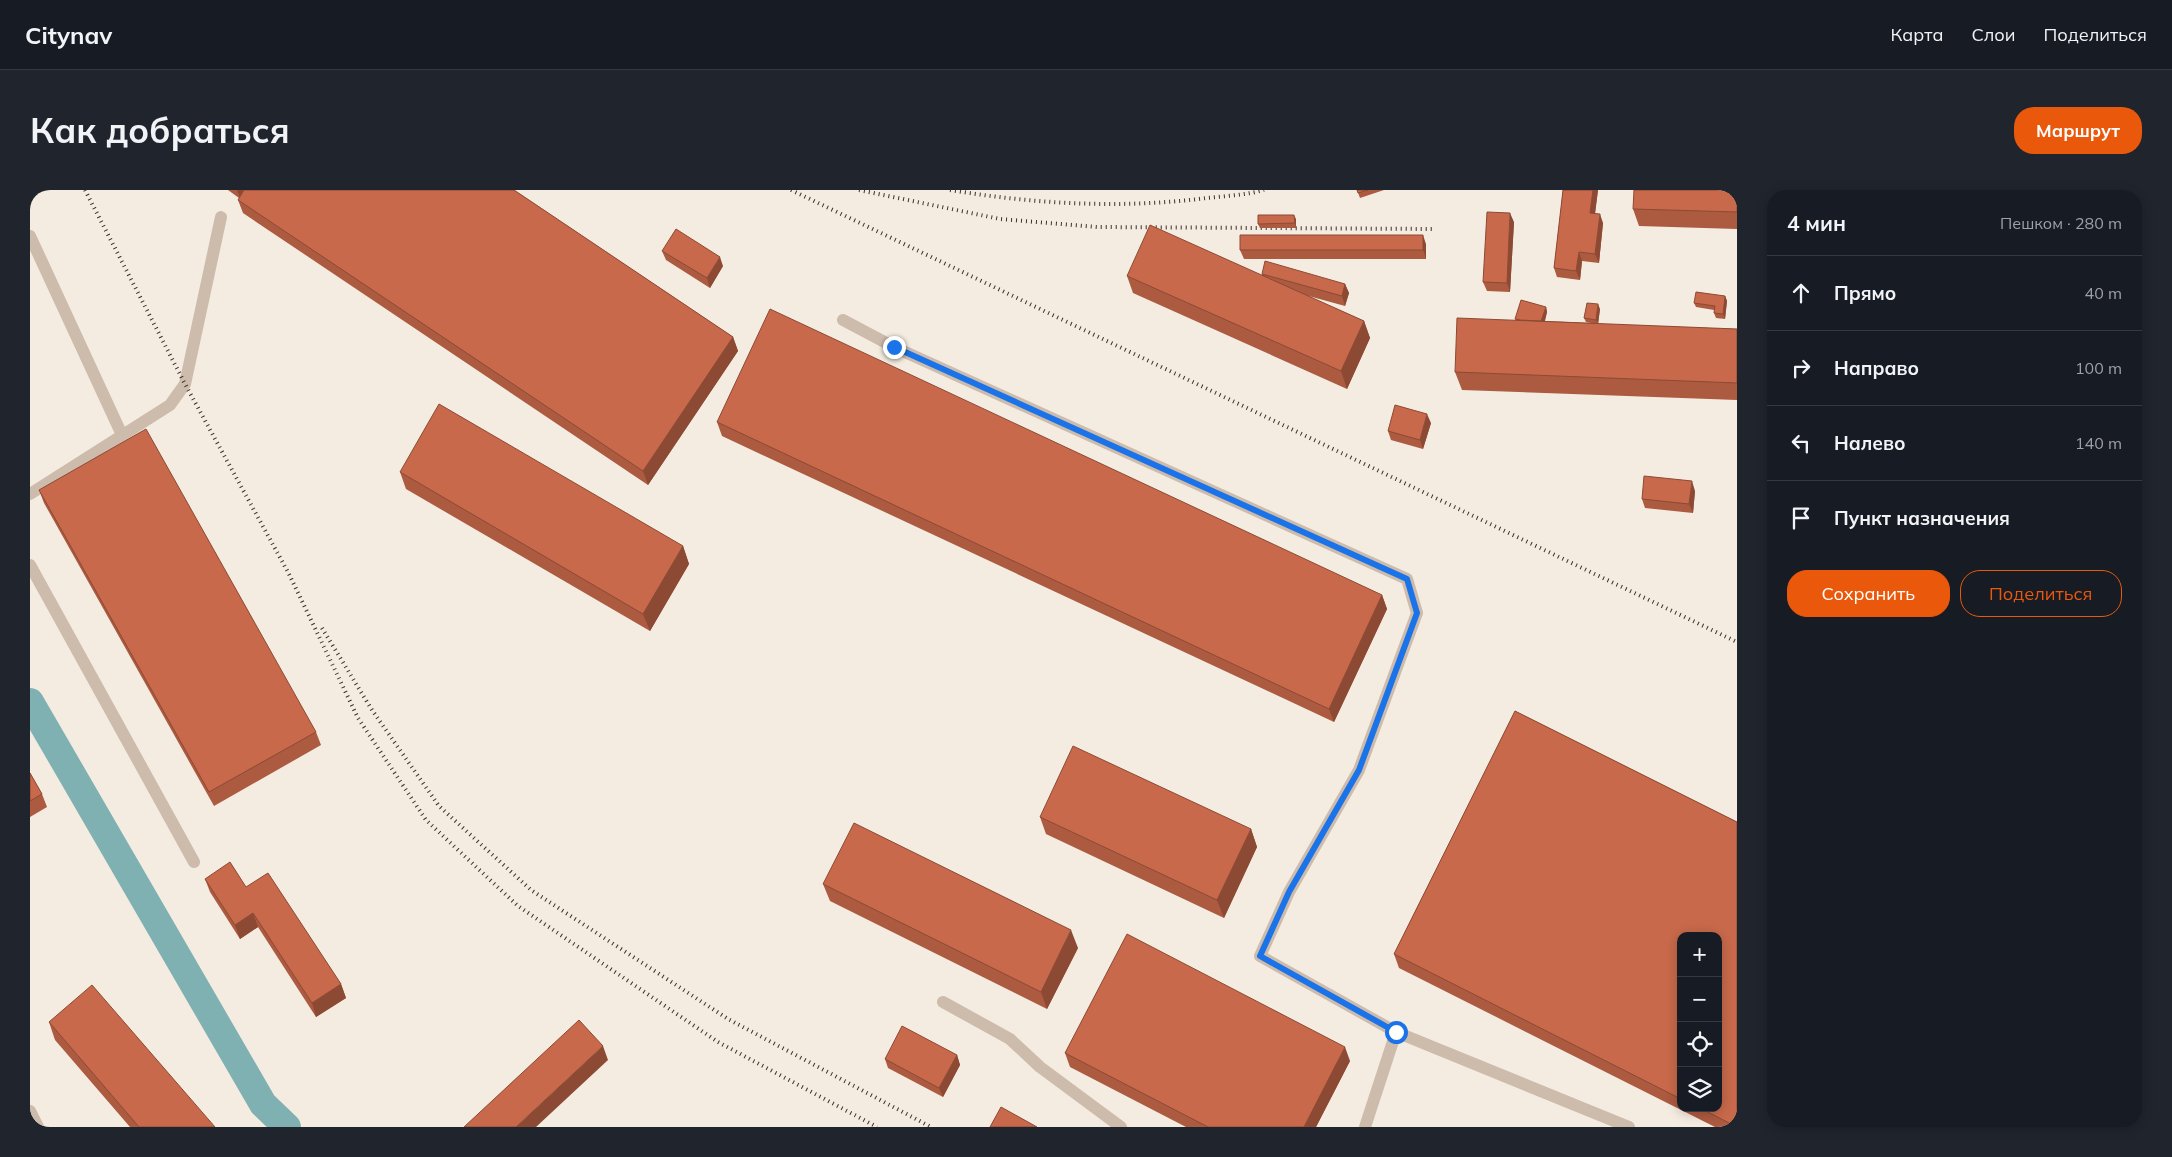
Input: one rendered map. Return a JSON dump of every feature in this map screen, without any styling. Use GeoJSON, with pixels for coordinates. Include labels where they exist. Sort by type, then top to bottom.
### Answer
{"type":"FeatureCollection","features":[{"type":"Feature","properties":{"kind":"lane"},"geometry":{"type":"LineString","coordinates":[[30,494],[170,405],[185,384],[221,217]]}},
{"type":"Feature","properties":{"kind":"lane"},"geometry":{"type":"LineString","coordinates":[[30,236],[122,435]]}},
{"type":"Feature","properties":{"kind":"lane"},"geometry":{"type":"LineString","coordinates":[[843,320],[894,347],[1407,579],[1417,613],[1359,770],[1289,892],[1260,956],[1396,1032],[1629,1127]]}},
{"type":"Feature","properties":{"kind":"lane"},"geometry":{"type":"LineString","coordinates":[[30,565],[194,862]]}},
{"type":"Feature","properties":{"kind":"lane"},"geometry":{"type":"LineString","coordinates":[[943,1002],[1010,1039],[1040,1067],[1121,1127]]}},
{"type":"Feature","properties":{"kind":"lane"},"geometry":{"type":"LineString","coordinates":[[1365,1127],[1396,1032]]}},
{"type":"Feature","properties":{"kind":"lane"},"geometry":{"type":"LineString","coordinates":[[30,1111],[38,1127]]}},
{"type":"Feature","properties":{"kind":"building"},"geometry":{"type":"Polygon","coordinates":[[[244,190],[514,190],[733,337],[643,471],[238,200],[244,190]]]}},
{"type":"Feature","properties":{"kind":"building"},"geometry":{"type":"Polygon","coordinates":[[[1357,190],[1368,190],[1358,193],[1357,190]]]}},
{"type":"Feature","properties":{"kind":"building"},"geometry":{"type":"Polygon","coordinates":[[[1563,190],[1593,190],[1590,213],[1600,214],[1595,254],[1579,252],[1576,271],[1554,268],[1563,190]]]}},
{"type":"Feature","properties":{"kind":"building"},"geometry":{"type":"Polygon","coordinates":[[[1634,190],[1737,190],[1737,212],[1633,209],[1634,190]]]}},
{"type":"Feature","properties":{"kind":"building"},"geometry":{"type":"Polygon","coordinates":[[[1487,212],[1510,213],[1507,283],[1483,282],[1487,212]]]}},
{"type":"Feature","properties":{"kind":"building"},"geometry":{"type":"Polygon","coordinates":[[[1258,215],[1294,215],[1295,223],[1258,224],[1258,215]]]}},
{"type":"Feature","properties":{"kind":"building"},"geometry":{"type":"Polygon","coordinates":[[[1150,225],[1364,321],[1341,371],[1127,276],[1150,225]]]}},
{"type":"Feature","properties":{"kind":"building"},"geometry":{"type":"Polygon","coordinates":[[[676,229],[720,257],[707,278],[662,251],[676,229]]]}},
{"type":"Feature","properties":{"kind":"building"},"geometry":{"type":"Polygon","coordinates":[[[1240,235],[1423,235],[1423,250],[1240,250],[1240,235]]]}},
{"type":"Feature","properties":{"kind":"building"},"geometry":{"type":"Polygon","coordinates":[[[1265,261],[1345,284],[1342,296],[1262,274],[1265,261]]]}},
{"type":"Feature","properties":{"kind":"building"},"geometry":{"type":"Polygon","coordinates":[[[1696,292],[1725,296],[1723,314],[1714,313],[1715,306],[1694,303],[1696,292]]]}},
{"type":"Feature","properties":{"kind":"building"},"geometry":{"type":"Polygon","coordinates":[[[1521,300],[1546,307],[1541,321],[1515,319],[1521,300]]]}},
{"type":"Feature","properties":{"kind":"building"},"geometry":{"type":"Polygon","coordinates":[[[1587,303],[1598,304],[1596,320],[1584,318],[1587,303]]]}},
{"type":"Feature","properties":{"kind":"building"},"geometry":{"type":"Polygon","coordinates":[[[770,309],[1382,595],[1329,709],[717,422],[770,309]]]}},
{"type":"Feature","properties":{"kind":"building"},"geometry":{"type":"Polygon","coordinates":[[[1457,318],[1737,329],[1737,383],[1455,372],[1457,318]]]}},
{"type":"Feature","properties":{"kind":"building"},"geometry":{"type":"Polygon","coordinates":[[[439,404],[683,546],[643,614],[400,472],[439,404]]]}},
{"type":"Feature","properties":{"kind":"building"},"geometry":{"type":"Polygon","coordinates":[[[1395,405],[1427,414],[1420,440],[1388,431],[1395,405]]]}},
{"type":"Feature","properties":{"kind":"building"},"geometry":{"type":"Polygon","coordinates":[[[146,429],[316,732],[209,792],[39,490],[146,429]]]}},
{"type":"Feature","properties":{"kind":"building"},"geometry":{"type":"Polygon","coordinates":[[[1644,476],[1692,481],[1689,504],[1642,499],[1644,476]]]}},
{"type":"Feature","properties":{"kind":"building"},"geometry":{"type":"Polygon","coordinates":[[[1515,711],[1737,822],[1737,1117],[1733,1125],[1708,1112],[1722,1112],[1722,932],[1677,932],[1677,1097],[1394,954],[1515,711]]]}},
{"type":"Feature","properties":{"kind":"building"},"geometry":{"type":"Polygon","coordinates":[[[1073,746],[1251,829],[1217,900],[1040,817],[1073,746]]]}},
{"type":"Feature","properties":{"kind":"building"},"geometry":{"type":"Polygon","coordinates":[[[30,773],[42,794],[30,801],[30,773]]]}},
{"type":"Feature","properties":{"kind":"building"},"geometry":{"type":"Polygon","coordinates":[[[854,823],[1071,930],[1041,992],[823,884],[854,823]]]}},
{"type":"Feature","properties":{"kind":"building"},"geometry":{"type":"Polygon","coordinates":[[[230,862],[246,887],[268,873],[341,984],[312,1003],[253,913],[235,925],[205,879],[230,862]]]}},
{"type":"Feature","properties":{"kind":"building"},"geometry":{"type":"Polygon","coordinates":[[[1127,934],[1345,1047],[1304,1127],[1208,1127],[1065,1053],[1127,934]]]}},
{"type":"Feature","properties":{"kind":"building"},"geometry":{"type":"Polygon","coordinates":[[[92,985],[215,1127],[139,1127],[49,1022],[92,985]]]}},
{"type":"Feature","properties":{"kind":"building"},"geometry":{"type":"Polygon","coordinates":[[[579,1020],[603,1046],[516,1127],[464,1127],[579,1020]]]}},
{"type":"Feature","properties":{"kind":"building"},"geometry":{"type":"Polygon","coordinates":[[[902,1026],[957,1055],[939,1088],[885,1059],[902,1026]]]}},
{"type":"Feature","properties":{"kind":"building"},"geometry":{"type":"Polygon","coordinates":[[[1001,1107],[1037,1127],[990,1127],[1001,1107]]]}},
{"type":"Feature","properties":{"kind":"waterway"},"geometry":{"type":"LineString","coordinates":[[30,702],[263,1104],[287,1127]]}},
{"type":"Feature","properties":{"kind":"railway"},"geometry":{"type":"LineString","coordinates":[[85,190],[185,384],[289,574],[358,718],[426,820],[518,906],[718,1042],[877,1127]]}},
{"type":"Feature","properties":{"kind":"railway"},"geometry":{"type":"LineString","coordinates":[[791,190],[1737,642]]}},
{"type":"Feature","properties":{"kind":"railway"},"geometry":{"type":"LineString","coordinates":[[859,190],[1000,219],[1097,227],[1433,229]]}},
{"type":"Feature","properties":{"kind":"railway"},"geometry":{"type":"LineString","coordinates":[[950,190],[1046,202],[1110,204],[1175,201],[1236,195],[1264,190]]}},
{"type":"Feature","properties":{"kind":"railway"},"geometry":{"type":"LineString","coordinates":[[322,628],[372,710],[439,806],[531,890],[728,1019],[931,1127]]}},
{"type":"Feature","properties":{"kind":"route"},"geometry":{"type":"LineString","coordinates":[[894,347],[1407,579],[1417,613],[1359,770],[1289,892],[1260,956],[1396,1032]]}}]}
